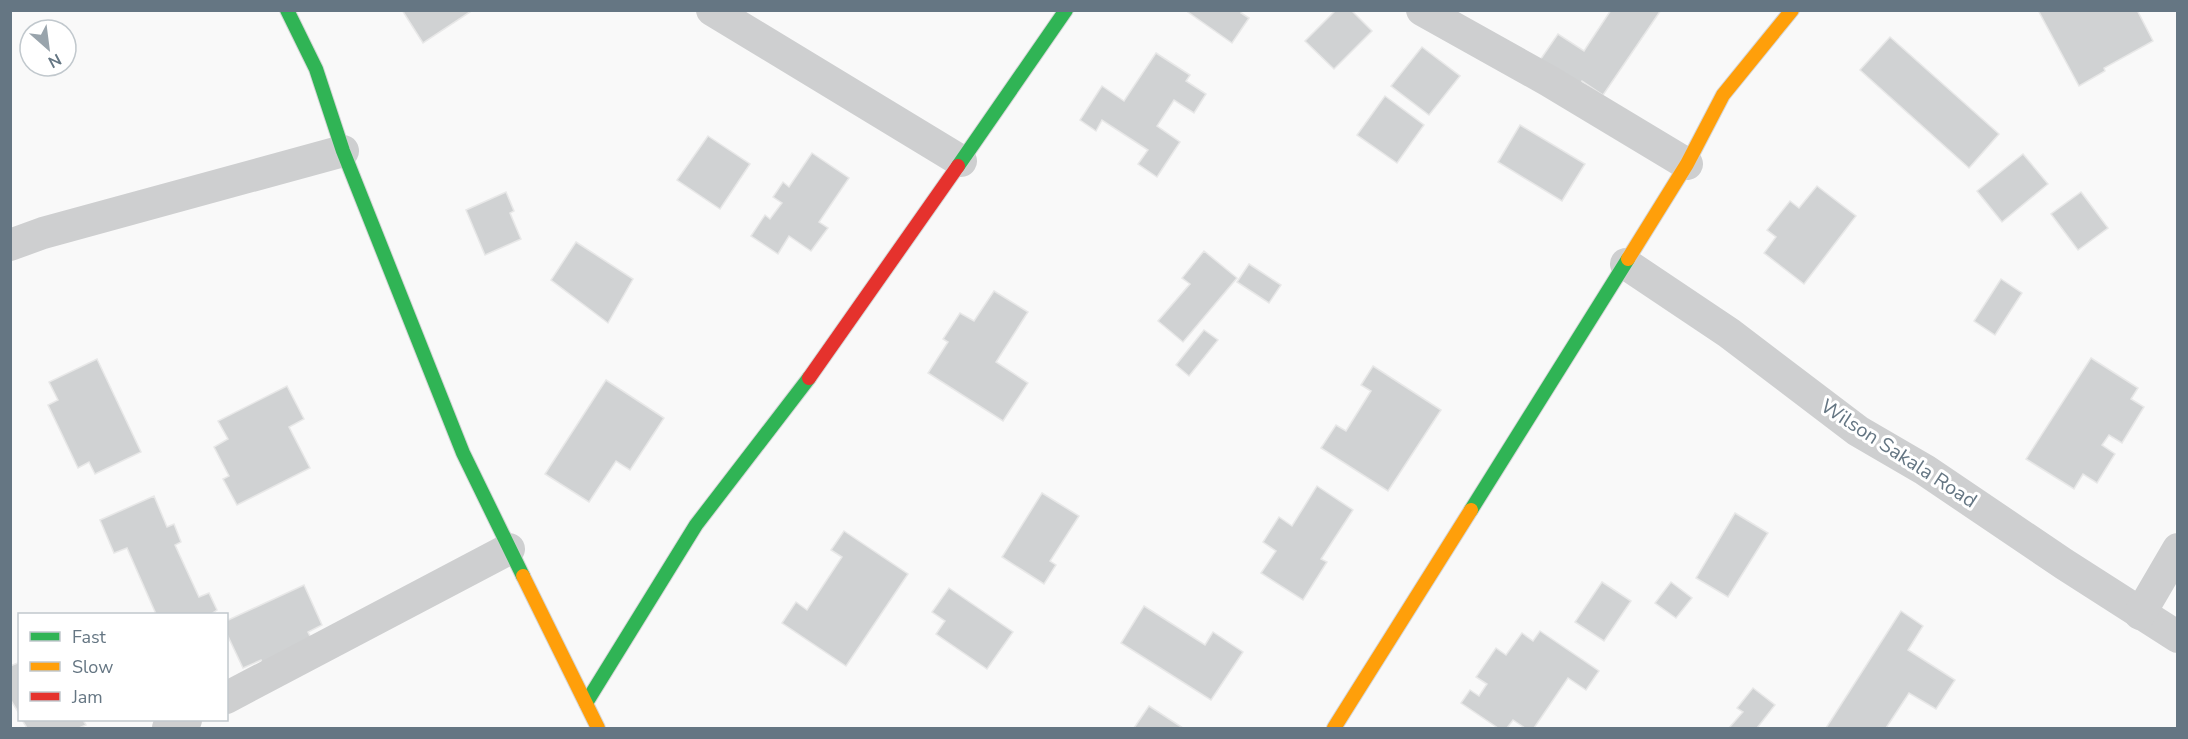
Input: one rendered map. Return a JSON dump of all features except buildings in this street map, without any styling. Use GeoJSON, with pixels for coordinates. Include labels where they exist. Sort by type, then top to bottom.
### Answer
{"type":"FeatureCollection","features":[{"type":"Feature","properties":{"kind":"street"},"geometry":{"type":"LineString","coordinates":[[287,10],[316,69],[344,151],[463,453],[598,729]]}},
{"type":"Feature","properties":{"kind":"street"},"geometry":{"type":"LineString","coordinates":[[712,10],[961,161]]}},
{"type":"Feature","properties":{"kind":"street"},"geometry":{"type":"LineString","coordinates":[[586,703],[696,525],[805,384],[1066,10]]}},
{"type":"Feature","properties":{"kind":"street"},"geometry":{"type":"LineString","coordinates":[[1422,10],[1549,81],[1687,164]]}},
{"type":"Feature","properties":{"kind":"street"},"geometry":{"type":"LineString","coordinates":[[1334,729],[1626,264],[1687,164],[1723,95],[1792,10]]}},
{"type":"Feature","properties":{"kind":"street"},"geometry":{"type":"LineString","coordinates":[[10,244],[344,151]]}},
{"type":"Feature","properties":{"kind":"street","name":"Wilson Sakala Road"},"geometry":{"type":"LineString","coordinates":[[1626,264],[1729,333],[1858,431],[1925,470],[2178,637]]}},
{"type":"Feature","properties":{"kind":"street"},"geometry":{"type":"LineString","coordinates":[[228,697],[509,549]]}},
{"type":"Feature","properties":{"kind":"street"},"geometry":{"type":"LineString","coordinates":[[2140,614],[2178,549]]}},
{"type":"Feature","properties":{"kind":"street"},"geometry":{"type":"LineString","coordinates":[[168,729],[184,721]]}},
{"type":"Feature","properties":{"kind":"traffic: fast"},"geometry":{"type":"LineString","coordinates":[[287,10],[316,69],[343,151],[463,453],[523,576]]}},
{"type":"Feature","properties":{"kind":"traffic: fast"},"geometry":{"type":"LineString","coordinates":[[958,166],[1066,10]]}},
{"type":"Feature","properties":{"kind":"traffic: fast"},"geometry":{"type":"LineString","coordinates":[[1471,510],[1628,259]]}},
{"type":"Feature","properties":{"kind":"traffic: fast"},"geometry":{"type":"LineString","coordinates":[[586,703],[696,525],[809,378]]}},
{"type":"Feature","properties":{"kind":"traffic: slow"},"geometry":{"type":"LineString","coordinates":[[1628,259],[1687,164],[1723,95],[1792,10]]}},
{"type":"Feature","properties":{"kind":"traffic: slow"},"geometry":{"type":"LineString","coordinates":[[1334,728],[1471,510]]}},
{"type":"Feature","properties":{"kind":"traffic: slow"},"geometry":{"type":"LineString","coordinates":[[523,576],[598,728]]}},
{"type":"Feature","properties":{"kind":"traffic: jam"},"geometry":{"type":"LineString","coordinates":[[809,378],[958,166]]}}]}
